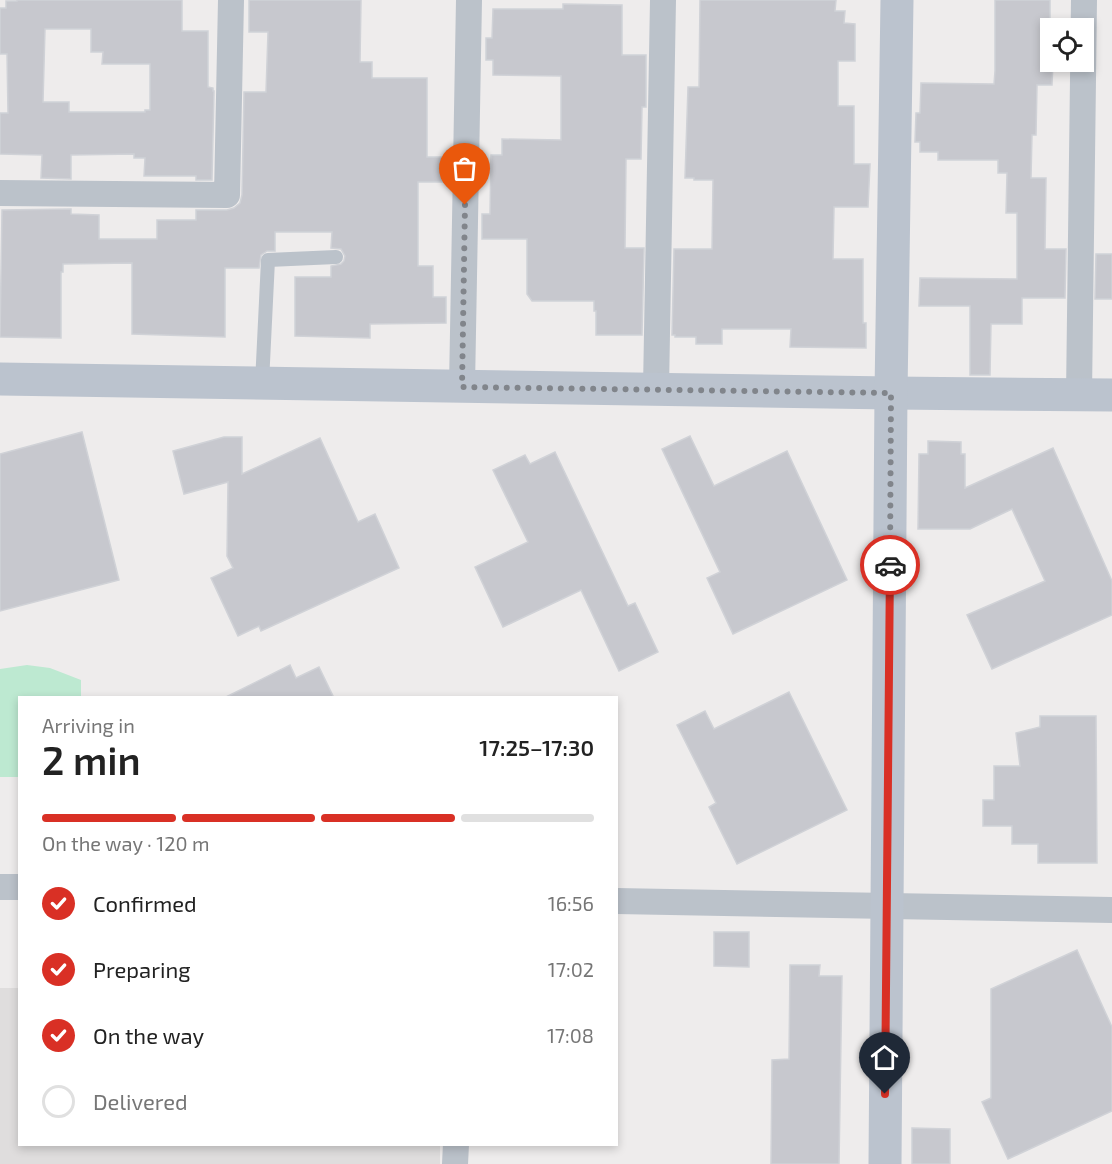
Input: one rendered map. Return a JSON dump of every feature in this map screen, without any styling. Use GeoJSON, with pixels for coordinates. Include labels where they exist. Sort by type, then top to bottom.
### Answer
{"type":"FeatureCollection","features":[{"type":"Feature","properties":{"kind":"street"},"geometry":{"type":"LineString","coordinates":[[0,193],[226,195],[231,0]]}},
{"type":"Feature","properties":{"kind":"street"},"geometry":{"type":"LineString","coordinates":[[462,387],[469,0]]}},
{"type":"Feature","properties":{"kind":"street"},"geometry":{"type":"LineString","coordinates":[[656,389],[663,0]]}},
{"type":"Feature","properties":{"kind":"street"},"geometry":{"type":"LineString","coordinates":[[885,1164],[891,393],[897,0]]}},
{"type":"Feature","properties":{"kind":"street"},"geometry":{"type":"LineString","coordinates":[[1079,395],[1084,0]]}},
{"type":"Feature","properties":{"kind":"street"},"geometry":{"type":"LineString","coordinates":[[0,379],[1112,395]]}},
{"type":"Feature","properties":{"kind":"street"},"geometry":{"type":"LineString","coordinates":[[0,887],[18,887]]}},
{"type":"Feature","properties":{"kind":"street"},"geometry":{"type":"LineString","coordinates":[[618,901],[1112,910]]}},
{"type":"Feature","properties":{"kind":"street"},"geometry":{"type":"LineString","coordinates":[[455,1164],[456,1146]]}},
{"type":"Feature","properties":{"kind":"lane"},"geometry":{"type":"LineString","coordinates":[[262,383],[268,260],[336,257]]}},
{"type":"Feature","properties":{"kind":"shaded area"},"geometry":{"type":"Polygon","coordinates":[[[0,988],[18,988],[18,1146],[440,1146],[440,1164],[0,1164],[0,988]]]}},
{"type":"Feature","properties":{"kind":"green space"},"geometry":{"type":"Polygon","coordinates":[[[27,665],[50,668],[81,680],[81,696],[18,696],[18,777],[0,777],[0,669],[27,665]]]}},
{"type":"Feature","properties":{"kind":"building"},"geometry":{"type":"Polygon","coordinates":[[[182,0],[182,31],[208,31],[208,87],[213,88],[214,91],[212,180],[196,180],[196,176],[144,176],[145,158],[134,158],[134,154],[71,155],[71,179],[41,178],[42,155],[0,154],[0,113],[8,113],[7,54],[0,54],[0,8],[6,8],[6,1],[182,0]],[[45,29],[43,102],[69,102],[69,112],[145,112],[145,110],[150,110],[150,64],[102,64],[103,52],[91,52],[91,29],[45,29]]]}},
{"type":"Feature","properties":{"kind":"building"},"geometry":{"type":"Polygon","coordinates":[[[249,0],[361,0],[360,62],[372,62],[372,78],[427,78],[427,157],[448,157],[447,182],[418,182],[418,266],[433,266],[433,297],[446,297],[446,323],[370,324],[370,338],[295,336],[295,277],[331,277],[331,266],[341,264],[345,256],[341,249],[331,248],[332,232],[275,232],[275,251],[267,251],[261,255],[259,268],[225,268],[225,337],[132,334],[132,263],[63,264],[61,338],[0,337],[2,210],[71,209],[71,214],[99,215],[99,239],[157,239],[157,220],[196,220],[196,210],[227,210],[240,203],[244,92],[266,92],[268,32],[249,32],[249,0]]]}},
{"type":"Feature","properties":{"kind":"building"},"geometry":{"type":"Polygon","coordinates":[[[700,0],[836,0],[835,11],[845,11],[844,23],[855,24],[855,61],[838,61],[838,106],[854,106],[854,164],[870,164],[868,207],[834,207],[833,259],[863,259],[863,323],[866,323],[866,348],[790,347],[791,329],[722,329],[722,344],[696,344],[696,337],[672,335],[674,249],[712,249],[713,180],[685,178],[688,87],[699,87],[700,0]]]}},
{"type":"Feature","properties":{"kind":"building"},"geometry":{"type":"Polygon","coordinates":[[[995,0],[1050,0],[1050,18],[1040,18],[1040,72],[1053,72],[1052,85],[1037,85],[1036,135],[1032,135],[1031,178],[1046,178],[1045,249],[1066,249],[1065,298],[1022,298],[1022,324],[991,324],[990,375],[970,375],[970,306],[919,306],[920,278],[1017,279],[1017,213],[1006,213],[1007,173],[998,173],[998,160],[938,160],[938,152],[920,152],[920,142],[915,142],[916,113],[920,113],[921,83],[994,84],[995,0]]]}},
{"type":"Feature","properties":{"kind":"building"},"geometry":{"type":"Polygon","coordinates":[[[563,4],[622,5],[622,55],[646,55],[646,107],[642,107],[641,159],[626,159],[625,248],[644,248],[642,335],[596,335],[594,301],[532,301],[527,294],[527,239],[482,239],[482,214],[490,214],[491,155],[502,155],[502,139],[561,140],[561,76],[493,75],[493,60],[486,60],[486,38],[492,38],[493,9],[563,9],[563,4]]]}},
{"type":"Feature","properties":{"kind":"building"},"geometry":{"type":"Polygon","coordinates":[[[1096,254],[1112,254],[1112,299],[1095,299],[1096,254]]]}},
{"type":"Feature","properties":{"kind":"building"},"geometry":{"type":"Polygon","coordinates":[[[82,432],[119,580],[0,611],[0,454],[82,432]]]}},
{"type":"Feature","properties":{"kind":"building"},"geometry":{"type":"Polygon","coordinates":[[[690,436],[714,486],[787,451],[847,580],[733,634],[707,578],[720,572],[662,449],[690,436]]]}},
{"type":"Feature","properties":{"kind":"building"},"geometry":{"type":"Polygon","coordinates":[[[224,437],[242,437],[242,474],[320,438],[358,522],[375,514],[399,568],[261,631],[259,626],[238,636],[211,578],[233,568],[227,556],[228,482],[184,494],[173,451],[224,437]]]}},
{"type":"Feature","properties":{"kind":"building"},"geometry":{"type":"Polygon","coordinates":[[[928,441],[961,442],[961,454],[965,454],[965,488],[1053,448],[1112,581],[1112,615],[992,669],[967,615],[1045,581],[1012,509],[970,529],[918,529],[919,454],[928,454],[928,441]]]}},
{"type":"Feature","properties":{"kind":"building"},"geometry":{"type":"Polygon","coordinates":[[[555,452],[628,606],[635,603],[658,652],[619,671],[581,590],[503,627],[475,567],[528,542],[493,470],[525,455],[530,464],[555,452]]]}},
{"type":"Feature","properties":{"kind":"building"},"geometry":{"type":"Polygon","coordinates":[[[290,665],[296,678],[319,667],[333,696],[228,696],[290,665]]]}},
{"type":"Feature","properties":{"kind":"building"},"geometry":{"type":"Polygon","coordinates":[[[789,692],[847,810],[737,864],[709,807],[716,803],[677,725],[705,711],[714,729],[789,692]]]}},
{"type":"Feature","properties":{"kind":"building"},"geometry":{"type":"Polygon","coordinates":[[[1040,716],[1096,716],[1097,863],[1038,863],[1038,844],[1012,844],[1012,826],[983,826],[983,800],[994,800],[994,766],[1020,766],[1016,733],[1040,727],[1040,716]]]}},
{"type":"Feature","properties":{"kind":"building"},"geometry":{"type":"Polygon","coordinates":[[[714,932],[749,932],[749,967],[714,966],[714,932]]]}},
{"type":"Feature","properties":{"kind":"building"},"geometry":{"type":"Polygon","coordinates":[[[1077,950],[1112,1027],[1112,1111],[1008,1159],[982,1102],[991,1098],[991,989],[1077,950]]]}},
{"type":"Feature","properties":{"kind":"building"},"geometry":{"type":"Polygon","coordinates":[[[790,965],[820,965],[819,976],[842,976],[839,1164],[771,1164],[772,1060],[789,1059],[790,965]]]}},
{"type":"Feature","properties":{"kind":"building"},"geometry":{"type":"Polygon","coordinates":[[[912,1128],[950,1129],[950,1164],[912,1164],[912,1128]]]}},
{"type":"Feature","properties":{"kind":"way so far"},"geometry":{"type":"LineString","coordinates":[[465,205],[462,387],[891,393],[890,565]]}},
{"type":"Feature","properties":{"kind":"route"},"geometry":{"type":"LineString","coordinates":[[885,1094],[890,565]]}}]}
